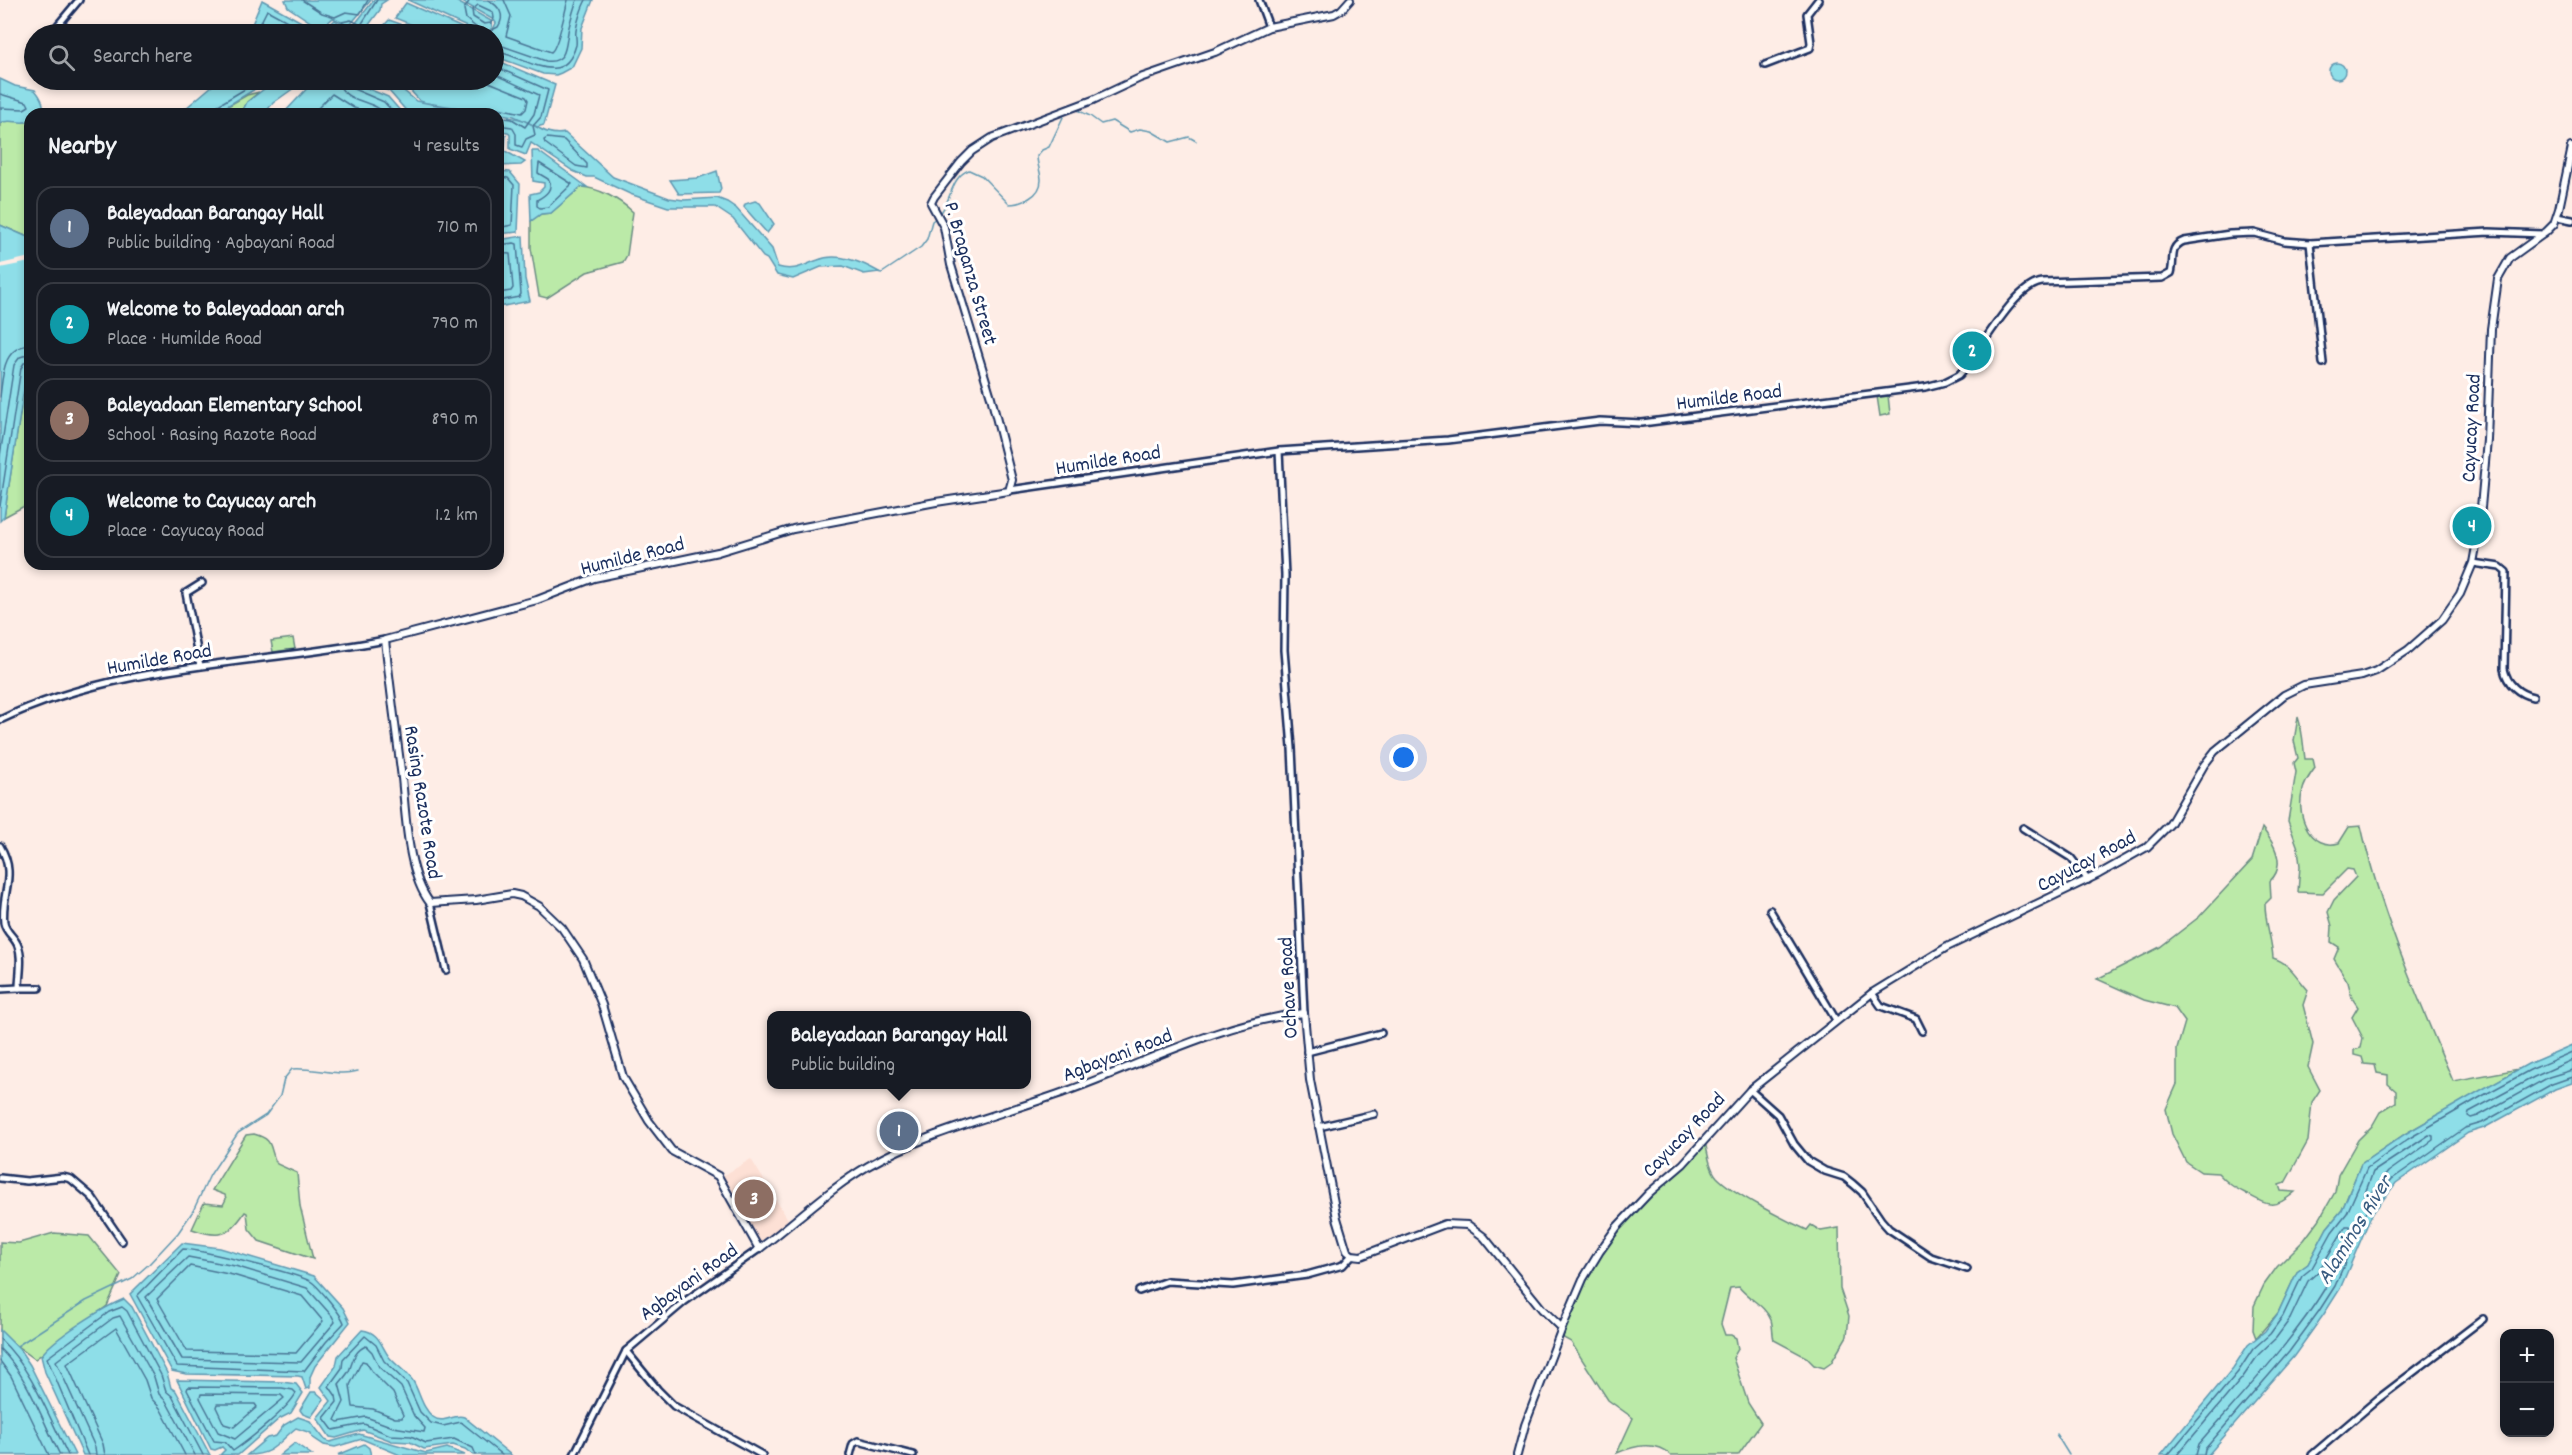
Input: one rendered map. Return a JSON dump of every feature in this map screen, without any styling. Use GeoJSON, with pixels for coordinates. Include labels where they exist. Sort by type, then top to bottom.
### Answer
{"type":"FeatureCollection","features":[{"type":"Feature","properties":{"kind":"street"},"geometry":{"type":"LineString","coordinates":[[59,24],[79,0]]}},
{"type":"Feature","properties":{"kind":"street"},"geometry":{"type":"LineString","coordinates":[[1259,0],[1269,27]]}},
{"type":"Feature","properties":{"kind":"street","name":"P. Braganza Street"},"geometry":{"type":"LineString","coordinates":[[1010,489],[1012,480],[1005,448],[951,266],[941,220],[932,203],[934,197],[961,162],[982,143],[1215,52],[1269,27],[1334,14],[1350,0]]}},
{"type":"Feature","properties":{"kind":"street"},"geometry":{"type":"LineString","coordinates":[[1765,65],[1809,48],[1811,43],[1808,14],[1818,0]]}},
{"type":"Feature","properties":{"kind":"street","name":"Cayucay Road"},"geometry":{"type":"LineString","coordinates":[[1516,1455],[1525,1425],[1583,1279],[1617,1227],[1648,1193],[1683,1164],[1750,1090],[1872,993],[1947,948],[2088,880],[2155,842],[2170,824],[2204,765],[2215,751],[2271,704],[2293,689],[2369,674],[2408,651],[2442,620],[2452,607],[2473,563],[2482,505],[2491,329],[2498,279],[2510,258],[2550,228],[2557,217],[2572,147]]}},
{"type":"Feature","properties":{"kind":"street"},"geometry":{"type":"LineString","coordinates":[[2557,217],[2572,220]]}},
{"type":"Feature","properties":{"kind":"street"},"geometry":{"type":"LineString","coordinates":[[2323,363],[2310,243],[2489,232],[2543,234]]}},
{"type":"Feature","properties":{"kind":"street","name":"Humilde Road"},"geometry":{"type":"LineString","coordinates":[[0,720],[69,693],[129,678],[200,666],[313,653],[385,640],[537,600],[594,578],[718,552],[793,529],[1010,489],[1279,451],[1391,445],[1600,421],[1642,423],[1925,387],[1952,380],[1964,369],[2016,298],[2032,284],[2162,278],[2172,270],[2173,251],[2178,243],[2230,234],[2258,234],[2284,241],[2310,243]]}},
{"type":"Feature","properties":{"kind":"street","name":"Ochave Road"},"geometry":{"type":"LineString","coordinates":[[1279,451],[1285,575],[1285,678],[1292,748],[1307,1052],[1319,1127],[1343,1240],[1347,1251],[1352,1256]]}},
{"type":"Feature","properties":{"kind":"street"},"geometry":{"type":"LineString","coordinates":[[2473,563],[2500,567],[2506,572],[2505,676],[2514,687],[2533,697]]}},
{"type":"Feature","properties":{"kind":"street"},"geometry":{"type":"LineString","coordinates":[[200,666],[186,593],[202,583]]}},
{"type":"Feature","properties":{"kind":"street","name":"Rasing Razote Road"},"geometry":{"type":"LineString","coordinates":[[385,640],[411,846],[420,887],[430,903],[476,900],[512,894],[521,896],[539,906],[562,928],[583,959],[602,1005],[623,1077],[649,1121],[672,1151],[718,1176],[759,1249]]}},
{"type":"Feature","properties":{"kind":"street"},"geometry":{"type":"LineString","coordinates":[[2024,828],[2071,858],[2088,880]]}},
{"type":"Feature","properties":{"kind":"street"},"geometry":{"type":"LineString","coordinates":[[0,846],[6,855],[10,873],[4,919],[7,930],[16,942],[19,951],[19,988]]}},
{"type":"Feature","properties":{"kind":"street"},"geometry":{"type":"LineString","coordinates":[[430,903],[446,970]]}},
{"type":"Feature","properties":{"kind":"street"},"geometry":{"type":"LineString","coordinates":[[1770,910],[1836,1020]]}},
{"type":"Feature","properties":{"kind":"street"},"geometry":{"type":"LineString","coordinates":[[0,989],[39,988]]}},
{"type":"Feature","properties":{"kind":"street"},"geometry":{"type":"LineString","coordinates":[[1872,993],[1881,1006],[1916,1019],[1922,1031]]}},
{"type":"Feature","properties":{"kind":"street","name":"Agbayani Road"},"geometry":{"type":"LineString","coordinates":[[574,1455],[626,1351],[684,1302],[759,1249],[866,1167],[917,1143],[1069,1090],[1209,1035],[1272,1016],[1304,1013]]}},
{"type":"Feature","properties":{"kind":"street"},"geometry":{"type":"LineString","coordinates":[[1307,1052],[1382,1033]]}},
{"type":"Feature","properties":{"kind":"street"},"geometry":{"type":"LineString","coordinates":[[1750,1090],[1778,1115],[1794,1144],[1808,1161],[1825,1172],[1844,1177],[1853,1184],[1862,1192],[1889,1228],[1931,1257],[1967,1269]]}},
{"type":"Feature","properties":{"kind":"street"},"geometry":{"type":"LineString","coordinates":[[1319,1127],[1374,1114]]}},
{"type":"Feature","properties":{"kind":"street"},"geometry":{"type":"LineString","coordinates":[[0,1178],[27,1181],[63,1177],[71,1179],[92,1197],[122,1241]]}},
{"type":"Feature","properties":{"kind":"street"},"geometry":{"type":"LineString","coordinates":[[1139,1291],[1167,1281],[1241,1285],[1307,1275],[1343,1265],[1352,1256],[1367,1254],[1445,1224],[1468,1225],[1479,1232],[1542,1309],[1562,1328]]}},
{"type":"Feature","properties":{"kind":"street"},"geometry":{"type":"LineString","coordinates":[[2312,1455],[2378,1399],[2483,1319]]}},
{"type":"Feature","properties":{"kind":"street"},"geometry":{"type":"LineString","coordinates":[[626,1351],[674,1406],[762,1455]]}},
{"type":"Feature","properties":{"kind":"street"},"geometry":{"type":"LineString","coordinates":[[850,1455],[856,1441],[913,1455]]}},
{"type":"Feature","properties":{"kind":"shaded area"},"geometry":{"type":"Polygon","coordinates":[[[751,1159],[789,1221],[756,1246],[721,1177],[751,1159]]]}},
{"type":"Feature","properties":{"kind":"green space"},"geometry":{"type":"Polygon","coordinates":[[[259,92],[247,102],[244,108],[224,108],[247,95],[259,92]]]}},
{"type":"Feature","properties":{"kind":"green space"},"geometry":{"type":"Polygon","coordinates":[[[5,120],[24,122],[24,235],[0,225],[0,123],[5,120]]]}},
{"type":"Feature","properties":{"kind":"green space"},"geometry":{"type":"Polygon","coordinates":[[[581,187],[608,195],[633,212],[627,255],[623,262],[587,272],[547,298],[539,296],[531,248],[531,221],[541,214],[551,213],[581,187]]]}},
{"type":"Feature","properties":{"kind":"green space"},"geometry":{"type":"Polygon","coordinates":[[[24,388],[24,506],[4,517],[24,388]]]}},
{"type":"Feature","properties":{"kind":"green space"},"geometry":{"type":"Polygon","coordinates":[[[1888,395],[1890,414],[1880,416],[1877,396],[1888,395]]]}},
{"type":"Feature","properties":{"kind":"green space"},"geometry":{"type":"Polygon","coordinates":[[[293,638],[295,649],[273,652],[271,641],[293,638]]]}},
{"type":"Feature","properties":{"kind":"green space"},"geometry":{"type":"Polygon","coordinates":[[[2298,717],[2305,759],[2313,759],[2315,768],[2305,783],[2302,793],[2301,812],[2304,821],[2313,837],[2329,844],[2339,843],[2349,827],[2361,826],[2390,924],[2453,1081],[2519,1069],[2405,1134],[2361,1164],[2342,1210],[2327,1228],[2308,1264],[2297,1272],[2278,1313],[2256,1338],[2253,1330],[2254,1306],[2264,1285],[2319,1220],[2335,1192],[2338,1175],[2358,1140],[2372,1126],[2380,1112],[2396,1102],[2396,1091],[2388,1084],[2388,1075],[2377,1073],[2375,1065],[2364,1064],[2362,1057],[2354,1055],[2354,1050],[2361,1048],[2363,1038],[2352,1017],[2358,1007],[2352,998],[2348,982],[2334,959],[2339,947],[2331,942],[2332,926],[2328,912],[2334,900],[2356,877],[2353,870],[2347,869],[2323,893],[2298,892],[2300,866],[2298,848],[2288,821],[2296,772],[2294,763],[2298,758],[2294,741],[2298,717]]]}},
{"type":"Feature","properties":{"kind":"green space"},"geometry":{"type":"Polygon","coordinates":[[[2262,828],[2271,840],[2278,861],[2278,868],[2270,881],[2271,898],[2265,904],[2273,958],[2288,967],[2308,990],[2303,1005],[2313,1044],[2308,1067],[2320,1090],[2312,1102],[2308,1141],[2285,1183],[2279,1185],[2281,1191],[2295,1192],[2275,1204],[2259,1201],[2237,1189],[2218,1173],[2201,1172],[2186,1162],[2172,1134],[2166,1109],[2177,1084],[2177,1049],[2185,1022],[2175,1008],[2144,1000],[2097,979],[2160,947],[2199,917],[2252,860],[2262,828]]]}},
{"type":"Feature","properties":{"kind":"green space"},"geometry":{"type":"Polygon","coordinates":[[[254,1134],[269,1142],[277,1164],[297,1173],[300,1206],[313,1259],[259,1241],[249,1229],[245,1212],[229,1231],[223,1233],[210,1234],[192,1229],[204,1203],[223,1205],[225,1195],[212,1190],[246,1135],[254,1134]]]}},
{"type":"Feature","properties":{"kind":"green space"},"geometry":{"type":"Polygon","coordinates":[[[1704,1137],[1714,1173],[1734,1191],[1807,1230],[1811,1225],[1821,1231],[1839,1228],[1840,1289],[1849,1316],[1847,1336],[1831,1363],[1824,1368],[1814,1365],[1806,1357],[1774,1340],[1771,1320],[1765,1310],[1739,1287],[1730,1288],[1721,1324],[1725,1335],[1736,1338],[1738,1349],[1733,1358],[1748,1403],[1761,1423],[1738,1455],[1671,1455],[1652,1446],[1631,1448],[1617,1453],[1633,1418],[1608,1400],[1571,1342],[1558,1335],[1572,1296],[1601,1244],[1622,1217],[1660,1185],[1704,1137]]]}},
{"type":"Feature","properties":{"kind":"green space"},"geometry":{"type":"Polygon","coordinates":[[[54,1233],[89,1236],[121,1275],[107,1306],[35,1359],[14,1344],[0,1353],[0,1242],[19,1243],[54,1233]]]}},
{"type":"Feature","properties":{"kind":"water"},"geometry":{"type":"Polygon","coordinates":[[[262,0],[305,24],[252,24],[262,0]]]}},
{"type":"Feature","properties":{"kind":"water"},"geometry":{"type":"Polygon","coordinates":[[[285,0],[371,0],[351,24],[345,24],[333,18],[326,24],[314,24],[288,7],[285,0]]]}},
{"type":"Feature","properties":{"kind":"water"},"geometry":{"type":"Polygon","coordinates":[[[374,0],[387,0],[381,4],[380,10],[370,24],[355,24],[374,0]]]}},
{"type":"Feature","properties":{"kind":"water"},"geometry":{"type":"Polygon","coordinates":[[[408,0],[454,0],[491,21],[492,24],[460,24],[408,0]]]}},
{"type":"Feature","properties":{"kind":"water"},"geometry":{"type":"Polygon","coordinates":[[[459,0],[593,0],[582,28],[581,48],[572,67],[556,75],[543,74],[504,60],[504,24],[496,24],[494,20],[459,0]]]}},
{"type":"Feature","properties":{"kind":"water"},"geometry":{"type":"Polygon","coordinates":[[[406,3],[453,24],[410,24],[395,18],[406,3]]]}},
{"type":"Feature","properties":{"kind":"water"},"geometry":{"type":"Polygon","coordinates":[[[389,20],[400,24],[385,24],[389,20]]]}},
{"type":"Feature","properties":{"kind":"water"},"geometry":{"type":"Polygon","coordinates":[[[504,63],[555,85],[544,125],[537,127],[514,116],[504,115],[504,108],[460,108],[420,101],[410,90],[504,90],[504,63]]]}},
{"type":"Feature","properties":{"kind":"water"},"geometry":{"type":"Polygon","coordinates":[[[2337,63],[2345,71],[2337,79],[2329,71],[2337,63]]]}},
{"type":"Feature","properties":{"kind":"water"},"geometry":{"type":"Polygon","coordinates":[[[0,79],[24,88],[24,90],[35,90],[42,101],[43,108],[24,108],[24,122],[0,123],[0,79]]]}},
{"type":"Feature","properties":{"kind":"water"},"geometry":{"type":"Polygon","coordinates":[[[207,90],[254,90],[224,108],[186,108],[207,90]]]}},
{"type":"Feature","properties":{"kind":"water"},"geometry":{"type":"Polygon","coordinates":[[[263,90],[291,90],[269,108],[244,108],[247,102],[263,90]]]}},
{"type":"Feature","properties":{"kind":"water"},"geometry":{"type":"Polygon","coordinates":[[[306,90],[371,90],[388,97],[398,108],[289,108],[306,90]]]}},
{"type":"Feature","properties":{"kind":"water"},"geometry":{"type":"Polygon","coordinates":[[[386,90],[403,90],[416,101],[452,108],[404,108],[386,90]]]}},
{"type":"Feature","properties":{"kind":"water"},"geometry":{"type":"Polygon","coordinates":[[[504,117],[520,119],[553,134],[565,133],[613,177],[669,198],[684,200],[717,198],[727,202],[736,208],[772,249],[778,267],[794,268],[833,257],[857,262],[879,272],[864,274],[843,266],[821,267],[793,279],[777,275],[767,259],[733,219],[715,207],[668,207],[630,194],[594,177],[587,177],[573,171],[531,143],[526,155],[510,149],[508,132],[504,132],[504,117]]]}},
{"type":"Feature","properties":{"kind":"water"},"geometry":{"type":"Polygon","coordinates":[[[504,135],[506,135],[505,151],[525,162],[521,165],[504,166],[504,135]]]}},
{"type":"Feature","properties":{"kind":"water"},"geometry":{"type":"Polygon","coordinates":[[[532,151],[538,151],[587,187],[581,187],[551,213],[541,214],[531,221],[530,194],[539,192],[544,187],[544,183],[533,181],[532,151]]]}},
{"type":"Feature","properties":{"kind":"water"},"geometry":{"type":"Polygon","coordinates":[[[717,171],[721,189],[719,193],[679,194],[670,180],[698,178],[717,171]]]}},
{"type":"Feature","properties":{"kind":"water"},"geometry":{"type":"Polygon","coordinates":[[[504,172],[510,172],[520,184],[518,232],[504,233],[504,172]]]}},
{"type":"Feature","properties":{"kind":"water"},"geometry":{"type":"Polygon","coordinates":[[[755,201],[760,203],[774,224],[767,233],[744,207],[745,204],[755,201]]]}},
{"type":"Feature","properties":{"kind":"water"},"geometry":{"type":"Polygon","coordinates":[[[0,225],[24,235],[24,389],[4,517],[0,521],[0,225]]]}},
{"type":"Feature","properties":{"kind":"water"},"geometry":{"type":"Polygon","coordinates":[[[523,236],[525,279],[530,301],[504,306],[504,239],[523,236]]]}},
{"type":"Feature","properties":{"kind":"water","name":"Alaminos River"},"geometry":{"type":"Polygon","coordinates":[[[2572,1045],[2572,1083],[2555,1089],[2484,1128],[2468,1133],[2396,1183],[2372,1214],[2340,1289],[2324,1314],[2294,1356],[2208,1455],[2161,1455],[2233,1368],[2248,1345],[2265,1331],[2278,1313],[2297,1272],[2308,1264],[2327,1228],[2342,1210],[2361,1164],[2405,1134],[2481,1090],[2528,1064],[2572,1045]]]}},
{"type":"Feature","properties":{"kind":"water"},"geometry":{"type":"Polygon","coordinates":[[[182,1243],[220,1248],[314,1276],[343,1308],[350,1322],[315,1366],[310,1377],[310,1388],[306,1389],[302,1377],[298,1376],[186,1374],[172,1371],[130,1294],[182,1243]]]}},
{"type":"Feature","properties":{"kind":"water"},"geometry":{"type":"Polygon","coordinates":[[[124,1299],[132,1307],[167,1373],[171,1388],[176,1391],[210,1455],[83,1455],[45,1372],[41,1356],[56,1341],[79,1324],[124,1299]]]}},
{"type":"Feature","properties":{"kind":"water"},"geometry":{"type":"Polygon","coordinates":[[[0,1330],[20,1350],[30,1365],[75,1455],[0,1455],[0,1330]]]}},
{"type":"Feature","properties":{"kind":"water"},"geometry":{"type":"Polygon","coordinates":[[[362,1330],[373,1334],[390,1358],[411,1378],[426,1409],[433,1417],[441,1420],[456,1416],[464,1417],[511,1455],[473,1455],[453,1445],[424,1449],[410,1442],[392,1441],[363,1430],[336,1438],[330,1437],[317,1418],[331,1401],[321,1387],[336,1366],[338,1356],[362,1330]]]}},
{"type":"Feature","properties":{"kind":"water"},"geometry":{"type":"Polygon","coordinates":[[[177,1380],[282,1382],[296,1384],[303,1393],[291,1413],[279,1419],[238,1455],[220,1455],[225,1450],[222,1447],[211,1449],[177,1380]]]}},
{"type":"Feature","properties":{"kind":"water"},"geometry":{"type":"Polygon","coordinates":[[[311,1392],[316,1392],[324,1399],[311,1417],[300,1410],[311,1392]]]}},
{"type":"Feature","properties":{"kind":"water"},"geometry":{"type":"Polygon","coordinates":[[[298,1417],[310,1421],[325,1440],[330,1442],[359,1434],[426,1453],[447,1448],[465,1455],[400,1455],[362,1439],[335,1447],[324,1445],[312,1437],[311,1433],[296,1428],[270,1450],[247,1455],[267,1438],[276,1436],[284,1425],[298,1417]]]}},
{"type":"Feature","properties":{"kind":"water"},"geometry":{"type":"Polygon","coordinates":[[[295,1443],[312,1455],[280,1455],[295,1443]]]}},
{"type":"Feature","properties":{"kind":"water"},"geometry":{"type":"Polygon","coordinates":[[[364,1444],[369,1448],[371,1455],[338,1455],[364,1444]]]}},
{"type":"Feature","properties":{"kind":"pier"},"geometry":{"type":"Polygon","coordinates":[[[24,258],[24,263],[0,268],[0,264],[24,258]]]}},
{"type":"Feature","properties":{"kind":"waterway"},"geometry":{"type":"LineString","coordinates":[[1075,109],[1101,124],[1112,121],[1130,132],[1140,129],[1151,131],[1170,142],[1189,137],[1196,141]]}},
{"type":"Feature","properties":{"kind":"waterway"},"geometry":{"type":"LineString","coordinates":[[939,215],[958,178],[969,170],[982,176],[1009,204],[1024,201],[1034,195],[1041,180],[1037,156],[1049,147],[1064,115]]}},
{"type":"Feature","properties":{"kind":"waterway"},"geometry":{"type":"LineString","coordinates":[[877,272],[882,273],[921,247],[927,239],[932,221],[936,218]]}},
{"type":"Feature","properties":{"kind":"waterway"},"geometry":{"type":"LineString","coordinates":[[17,1346],[86,1301],[132,1279],[149,1264],[178,1233],[193,1211],[210,1175],[238,1133],[266,1115],[280,1096],[284,1079],[292,1069],[342,1073],[358,1071]]}},
{"type":"Feature","properties":{"kind":"waterway"},"geometry":{"type":"LineString","coordinates":[[2056,1434],[2069,1455]]}},
{"type":"Feature","properties":{"kind":"place","name":"Welcome to Baleyadaan arch"},"geometry":{"type":"Point","coordinates":[1972,351]}},
{"type":"Feature","properties":{"kind":"place","name":"Welcome to Cayucay arch"},"geometry":{"type":"Point","coordinates":[2472,526]}},
{"type":"Feature","properties":{"kind":"place","name":"Baleyadaan Barangay Hall"},"geometry":{"type":"Point","coordinates":[899,1131]}},
{"type":"Feature","properties":{"kind":"place","name":"Baleyadaan Elementary School"},"geometry":{"type":"Point","coordinates":[754,1199]}}]}
